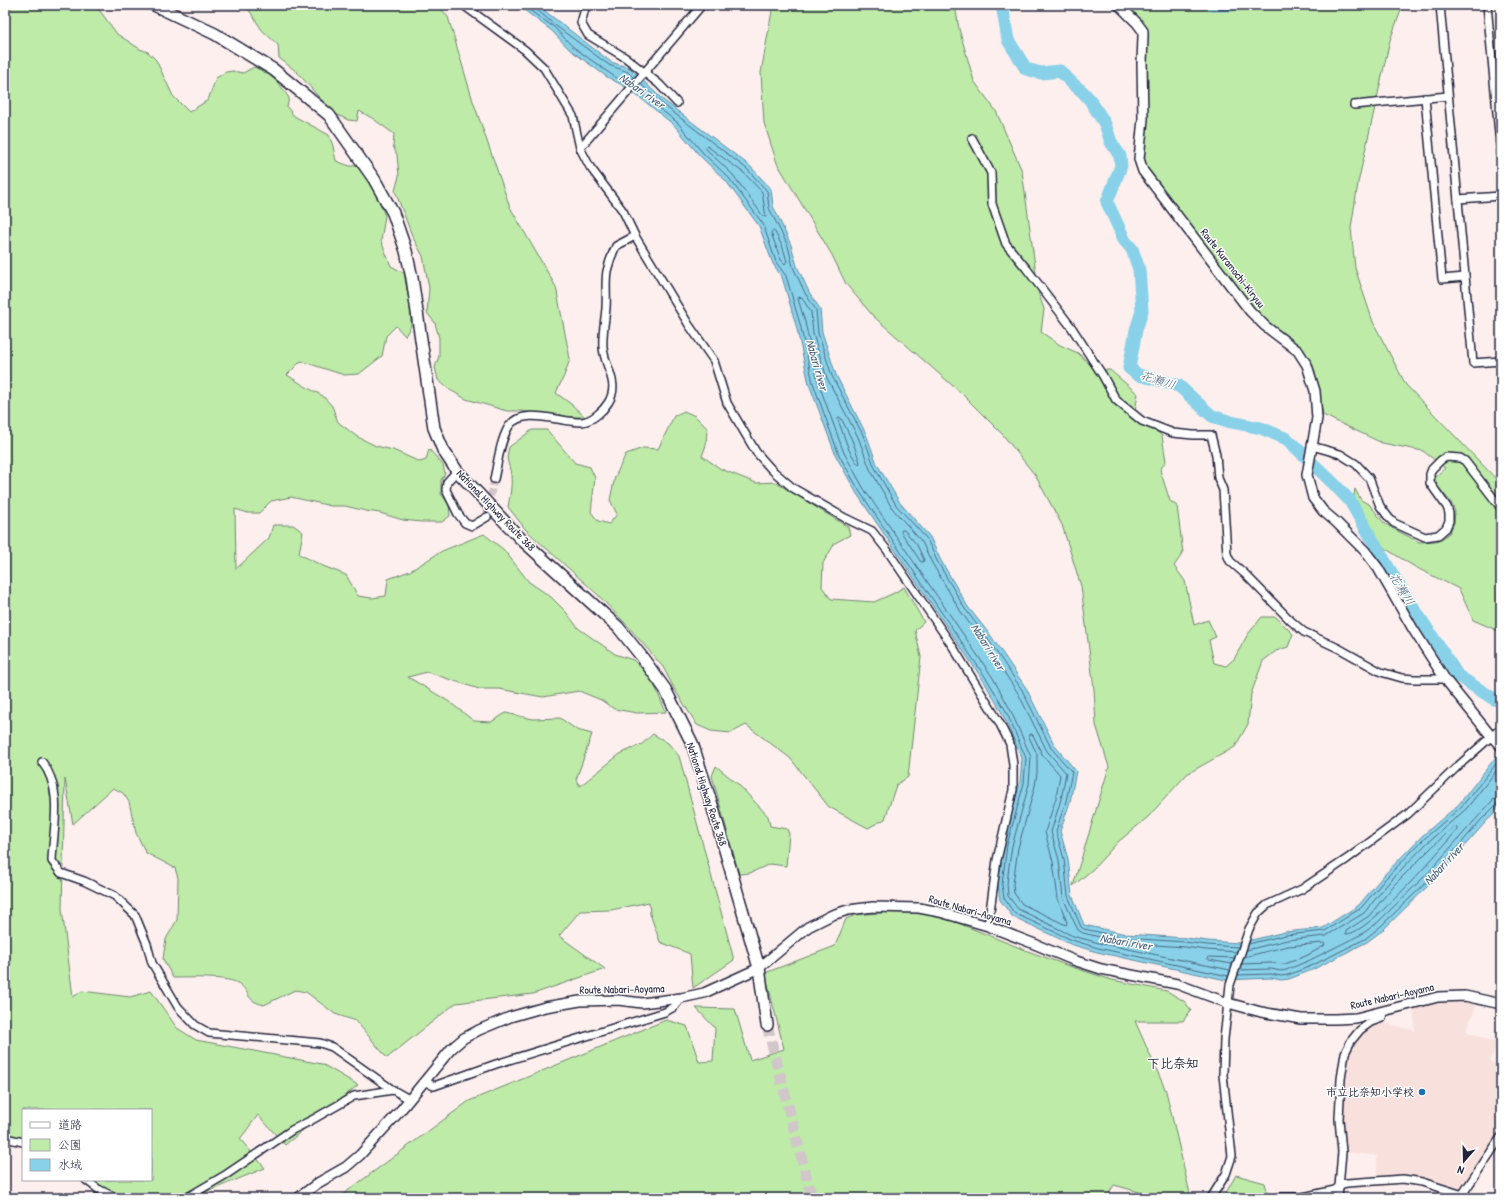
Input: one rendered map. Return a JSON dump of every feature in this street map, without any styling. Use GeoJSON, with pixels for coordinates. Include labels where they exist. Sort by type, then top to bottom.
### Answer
{"type":"FeatureCollection","features":[{"type":"Feature","properties":{"kind":"highway","name":"National Highway Route 368"},"geometry":{"type":"LineString","coordinates":[[154,5],[215,34],[274,70],[329,115],[374,179],[393,213],[406,250],[412,278],[434,428],[443,450],[457,471],[520,538],[618,628],[642,657],[665,690],[692,743],[712,805],[759,968],[767,1025]]}},
{"type":"Feature","properties":{"kind":"main road","name":"Route Kuramochi-Kiryuu"},"geometry":{"type":"LineString","coordinates":[[1120,5],[1137,23],[1143,32],[1144,37],[1142,62],[1143,119],[1139,159],[1141,167],[1154,187],[1250,311],[1265,326],[1298,351],[1304,359],[1315,391],[1317,418],[1307,475],[1310,491],[1323,511],[1365,551],[1378,568],[1413,629],[1445,679],[1500,745]]}},
{"type":"Feature","properties":{"kind":"main road","name":"Route Nabari-Aoyama"},"geometry":{"type":"LineString","coordinates":[[298,1198],[360,1155],[451,1049],[464,1038],[479,1030],[510,1017],[545,1007],[580,1001],[618,1000],[642,1003],[681,998],[704,993],[759,968],[808,927],[832,914],[848,910],[873,907],[919,908],[940,912],[988,926],[1073,960],[1107,970],[1177,984],[1228,1003],[1261,1012],[1301,1019],[1349,1018],[1383,1012],[1438,997],[1465,996],[1501,1004]]}},
{"type":"Feature","properties":{"kind":"street"},"geometry":{"type":"LineString","coordinates":[[462,5],[525,50],[544,68],[573,116],[580,148],[590,167],[623,211],[635,236],[685,319],[714,361],[728,403],[756,452],[772,470],[793,488],[845,518],[872,531],[887,550],[953,647],[999,722],[1010,744],[1013,765],[1013,790],[997,860],[988,926]]}},
{"type":"Feature","properties":{"kind":"street"},"geometry":{"type":"LineString","coordinates":[[586,5],[581,23],[588,35],[626,58],[659,84],[677,103]]}},
{"type":"Feature","properties":{"kind":"street"},"geometry":{"type":"LineString","coordinates":[[580,148],[702,5]]}},
{"type":"Feature","properties":{"kind":"street"},"geometry":{"type":"LineString","coordinates":[[1440,5],[1473,363],[1501,361]]}},
{"type":"Feature","properties":{"kind":"street"},"geometry":{"type":"LineString","coordinates":[[1487,5],[1498,84],[1501,156]]}},
{"type":"Feature","properties":{"kind":"street"},"geometry":{"type":"LineString","coordinates":[[1354,105],[1448,96]]}},
{"type":"Feature","properties":{"kind":"street"},"geometry":{"type":"LineString","coordinates":[[1425,98],[1442,279],[1465,277]]}},
{"type":"Feature","properties":{"kind":"street"},"geometry":{"type":"LineString","coordinates":[[972,138],[991,173],[992,204],[1006,244],[1072,328],[1103,376],[1116,400],[1142,421],[1173,433],[1211,435],[1216,456],[1218,478],[1223,490],[1227,554],[1230,561],[1304,632],[1340,649],[1382,672],[1402,678],[1445,679]]}},
{"type":"Feature","properties":{"kind":"street"},"geometry":{"type":"LineString","coordinates":[[1458,199],[1501,196]]}},
{"type":"Feature","properties":{"kind":"street"},"geometry":{"type":"LineString","coordinates":[[494,479],[504,436],[510,425],[520,417],[537,416],[583,422],[601,412],[609,401],[613,388],[611,374],[603,348],[607,300],[607,272],[616,246],[635,236]]}},
{"type":"Feature","properties":{"kind":"street"},"geometry":{"type":"LineString","coordinates":[[1312,446],[1340,454],[1356,464],[1369,478],[1380,506],[1389,518],[1394,522],[1425,537],[1438,535],[1446,528],[1449,521],[1450,513],[1448,507],[1432,487],[1430,478],[1435,464],[1446,457],[1460,458],[1465,461],[1501,508]]}},
{"type":"Feature","properties":{"kind":"street"},"geometry":{"type":"LineString","coordinates":[[457,471],[447,482],[446,490],[458,514],[465,523],[472,526],[487,517]]}},
{"type":"Feature","properties":{"kind":"street"},"geometry":{"type":"LineString","coordinates":[[1211,1198],[1226,1174],[1232,1156],[1222,1075],[1230,985],[1249,929],[1258,913],[1267,905],[1302,889],[1347,859],[1408,814],[1458,766],[1501,728]]}},
{"type":"Feature","properties":{"kind":"street"},"geometry":{"type":"LineString","coordinates":[[42,762],[53,785],[57,810],[52,861],[61,873],[84,881],[115,896],[135,915],[147,944],[152,963],[178,1007],[195,1025],[209,1033],[320,1043],[332,1047],[393,1090],[409,1099]]}},
{"type":"Feature","properties":{"kind":"street"},"geometry":{"type":"LineString","coordinates":[[424,1081],[434,1086],[496,1064],[665,1012],[674,1007],[681,998]]}},
{"type":"Feature","properties":{"kind":"street"},"geometry":{"type":"LineString","coordinates":[[1338,1198],[1342,1152],[1339,1119],[1341,1079],[1345,1053],[1351,1041],[1360,1030],[1371,1022],[1382,1018],[1383,1012]]}},
{"type":"Feature","properties":{"kind":"street"},"geometry":{"type":"LineString","coordinates":[[186,1198],[227,1174],[292,1130],[354,1096],[393,1090]]}},
{"type":"Feature","properties":{"kind":"street"},"geometry":{"type":"LineString","coordinates":[[1277,1198],[1303,1197],[1335,1190],[1347,1184],[1403,1179],[1422,1182],[1461,1196],[1501,1137]]}},
{"type":"Feature","properties":{"kind":"street"},"geometry":{"type":"LineString","coordinates":[[5,1138],[22,1142]]}},
{"type":"Feature","properties":{"kind":"street"},"geometry":{"type":"LineString","coordinates":[[87,1181],[98,1190],[116,1198]]}},
{"type":"Feature","properties":{"kind":"shaded area","name":"市立比奈知小学校"},"geometry":{"type":"Polygon","coordinates":[[[1439,1001],[1478,1002],[1466,1031],[1498,1043],[1490,1061],[1501,1067],[1501,1129],[1496,1135],[1470,1181],[1460,1191],[1411,1178],[1377,1175],[1377,1156],[1344,1152],[1341,1134],[1344,1076],[1351,1044],[1368,1028],[1381,1022],[1415,1031],[1413,1006],[1439,1001]]]}},
{"type":"Feature","properties":{"kind":"green space"},"geometry":{"type":"Polygon","coordinates":[[[5,5],[90,5],[100,11],[117,34],[140,49],[148,52],[156,60],[173,96],[189,112],[208,100],[216,78],[226,72],[233,71],[243,73],[254,67],[274,79],[282,87],[289,98],[287,107],[294,116],[329,135],[336,161],[350,166],[356,166],[371,180],[385,216],[381,241],[391,266],[404,273],[410,306],[411,326],[405,336],[396,326],[386,336],[382,356],[359,374],[344,375],[301,361],[287,375],[323,396],[332,406],[338,422],[356,436],[376,446],[393,450],[420,462],[426,460],[429,449],[443,465],[445,474],[441,480],[441,494],[449,504],[450,516],[442,522],[403,520],[380,513],[345,506],[331,506],[291,497],[271,501],[259,513],[248,513],[235,509],[236,569],[269,538],[273,525],[293,525],[303,532],[299,554],[346,575],[358,596],[372,598],[386,596],[388,579],[410,571],[442,551],[484,534],[504,550],[529,582],[551,597],[566,612],[578,628],[615,654],[633,660],[653,682],[666,712],[637,713],[614,709],[601,700],[579,691],[543,697],[499,689],[479,689],[427,672],[408,677],[448,701],[474,721],[491,722],[506,713],[533,719],[560,718],[577,730],[592,734],[576,780],[580,786],[620,754],[642,744],[653,734],[668,743],[679,756],[734,960],[693,988],[690,954],[660,942],[650,914],[649,902],[611,910],[580,911],[559,936],[605,969],[533,994],[456,1003],[387,1058],[356,1021],[335,1014],[306,992],[295,990],[264,1005],[253,1001],[246,990],[234,981],[208,978],[173,978],[163,959],[166,939],[177,920],[178,878],[175,868],[146,853],[136,833],[129,802],[123,793],[113,788],[73,824],[65,779],[62,909],[73,997],[82,991],[130,997],[151,991],[177,1028],[196,1040],[322,1064],[358,1085],[285,1145],[258,1115],[240,1139],[265,1168],[192,1198],[97,1198],[86,1181],[152,1181],[152,1109],[22,1109],[22,1142],[5,1138],[5,5]]]}},
{"type":"Feature","properties":{"kind":"green space"},"geometry":{"type":"Polygon","coordinates":[[[243,5],[438,5],[448,17],[473,101],[510,207],[556,287],[570,359],[556,393],[585,417],[563,417],[521,411],[507,411],[466,399],[450,390],[438,380],[435,367],[439,356],[439,338],[435,323],[427,313],[429,288],[423,256],[413,238],[395,191],[399,176],[397,155],[393,146],[394,134],[372,118],[359,111],[357,121],[348,120],[332,112],[297,72],[279,58],[278,45],[262,30],[249,10],[243,5]]]}},
{"type":"Feature","properties":{"kind":"green space"},"geometry":{"type":"Polygon","coordinates":[[[773,5],[955,5],[959,29],[974,81],[996,111],[1022,171],[1039,295],[1044,309],[1041,332],[1060,345],[1078,353],[1096,370],[1110,370],[1138,394],[1135,411],[1162,436],[1166,461],[1160,470],[1170,501],[1177,506],[1183,553],[1174,566],[1185,581],[1194,625],[1208,620],[1216,637],[1209,640],[1214,663],[1226,666],[1234,659],[1248,634],[1262,617],[1276,617],[1293,634],[1288,647],[1276,651],[1263,661],[1251,694],[1248,724],[1235,747],[1187,774],[1148,817],[1118,842],[1093,869],[1073,886],[1109,767],[1096,725],[1094,689],[1081,586],[1062,525],[1035,475],[1003,435],[961,393],[873,316],[846,284],[832,255],[777,163],[764,123],[761,73],[773,5]]]}},
{"type":"Feature","properties":{"kind":"green space"},"geometry":{"type":"Polygon","coordinates":[[[1123,5],[1403,5],[1390,40],[1358,183],[1351,228],[1355,268],[1373,322],[1406,385],[1501,484],[1501,632],[1473,620],[1459,589],[1415,567],[1376,541],[1353,501],[1355,489],[1361,500],[1370,505],[1384,523],[1419,542],[1436,541],[1443,538],[1450,532],[1454,523],[1455,511],[1450,501],[1437,486],[1435,477],[1445,468],[1423,451],[1382,443],[1323,415],[1315,371],[1299,348],[1252,309],[1143,164],[1146,31],[1123,5]]]}},
{"type":"Feature","properties":{"kind":"green space"},"geometry":{"type":"Polygon","coordinates":[[[684,411],[695,416],[707,428],[706,445],[702,456],[721,469],[756,483],[775,482],[848,527],[850,535],[835,543],[823,563],[822,587],[831,599],[874,602],[904,587],[924,622],[915,630],[921,657],[908,777],[896,785],[885,819],[868,828],[829,807],[790,758],[746,725],[731,733],[711,731],[697,725],[675,690],[663,667],[626,624],[597,594],[526,530],[508,507],[511,483],[511,475],[507,459],[509,447],[532,430],[547,430],[575,463],[590,467],[595,478],[591,512],[598,521],[609,524],[617,514],[610,500],[615,477],[626,454],[643,448],[658,449],[674,416],[684,411]]]}},
{"type":"Feature","properties":{"kind":"green space"},"geometry":{"type":"Polygon","coordinates":[[[716,766],[739,785],[768,816],[770,826],[787,829],[789,834],[786,866],[770,864],[750,873],[739,874],[712,776],[716,766]]]}},
{"type":"Feature","properties":{"kind":"green space"},"geometry":{"type":"Polygon","coordinates":[[[890,912],[925,914],[953,921],[1066,965],[1112,980],[1167,991],[1184,1001],[1191,1010],[1183,1021],[1135,1021],[1166,1091],[1191,1198],[1161,1198],[1114,1185],[1106,1198],[338,1198],[469,1101],[666,1020],[687,1026],[699,1062],[713,1061],[715,1028],[696,1008],[735,1009],[750,1060],[784,1049],[765,973],[835,946],[846,919],[855,915],[890,912]]]}},
{"type":"Feature","properties":{"kind":"green space"},"geometry":{"type":"Polygon","coordinates":[[[1236,1175],[1265,1183],[1268,1194],[1263,1198],[1223,1198],[1236,1175]]]}},
{"type":"Feature","properties":{"kind":"water","name":"Nabari river"},"geometry":{"type":"Polygon","coordinates":[[[509,5],[537,5],[611,62],[630,68],[663,100],[750,166],[771,189],[773,206],[791,245],[797,266],[809,292],[820,309],[822,332],[836,375],[866,434],[877,464],[900,503],[930,537],[940,559],[968,607],[991,636],[1026,688],[1055,746],[1076,771],[1070,802],[1060,831],[1068,859],[1072,895],[1084,925],[1126,934],[1239,943],[1285,932],[1323,928],[1359,905],[1383,876],[1422,836],[1459,804],[1495,758],[1501,753],[1501,805],[1435,879],[1383,930],[1367,942],[1312,970],[1289,979],[1281,980],[1271,978],[1226,980],[1097,952],[1070,944],[1012,916],[1000,900],[998,884],[1003,844],[1020,782],[1022,758],[1002,713],[985,683],[857,494],[836,456],[809,384],[796,325],[782,277],[773,264],[759,226],[726,181],[700,156],[674,125],[643,100],[622,85],[607,77],[569,49],[552,31],[524,10],[509,5]]]}},
{"type":"Feature","properties":{"kind":"waterway","name":"花瀬川"},"geometry":{"type":"LineString","coordinates":[[1002,5],[1008,40],[1026,69],[1041,73],[1060,71],[1083,92],[1090,100],[1105,124],[1111,142],[1120,156],[1121,166],[1107,202],[1125,241],[1132,249],[1139,269],[1142,311],[1136,330],[1129,368],[1138,375],[1179,386],[1212,416],[1231,422],[1261,428],[1287,439],[1350,501],[1398,584],[1458,676],[1494,699],[1501,701]]}},
{"type":"Feature","properties":{"kind":"waterway","name":"花瀬川"},"geometry":{"type":"LineString","coordinates":[[1213,5],[1232,5]]}},
{"type":"Feature","properties":{"kind":"tunnel"},"geometry":{"type":"LineString","coordinates":[[487,517],[494,479]]}},
{"type":"Feature","properties":{"kind":"tunnel"},"geometry":{"type":"LineString","coordinates":[[767,1025],[812,1198]]}},
{"type":"Feature","properties":{"kind":"place","name":"市立比奈知小学校"},"geometry":{"type":"Point","coordinates":[1422,1092]}},
{"type":"Feature","properties":{"kind":"district","name":"下比奈知"},"geometry":{"type":"Point","coordinates":[1173,1063]}}]}
